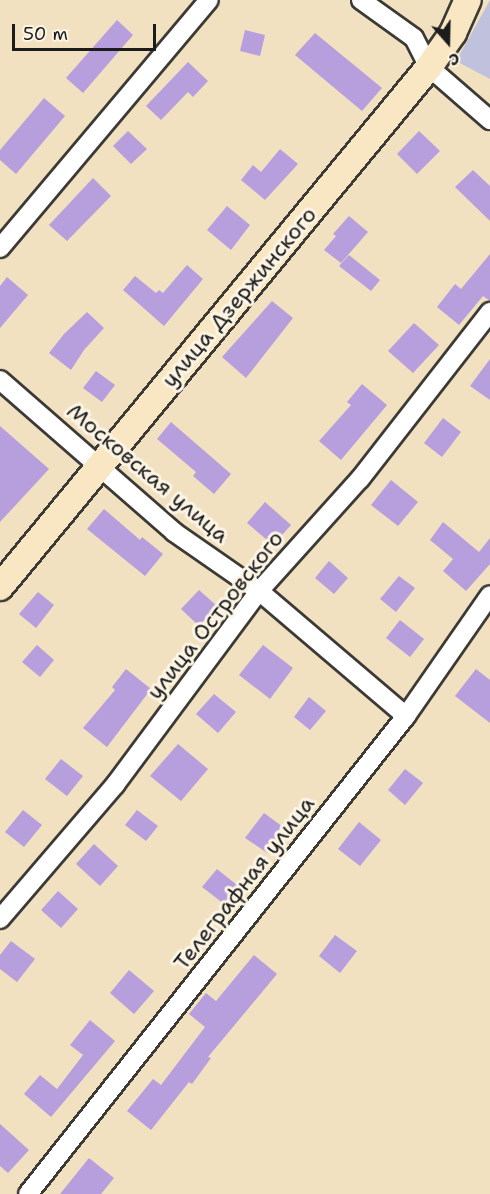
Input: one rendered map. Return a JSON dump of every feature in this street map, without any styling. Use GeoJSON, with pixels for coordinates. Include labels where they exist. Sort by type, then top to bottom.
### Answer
{"type":"FeatureCollection","features":[{"type":"Feature","properties":{"kind":"street"},"geometry":{"type":"LineString","coordinates":[[0,248],[209,0]]}},
{"type":"Feature","properties":{"kind":"street"},"geometry":{"type":"LineString","coordinates":[[361,0],[414,38],[429,67],[490,120]]}},
{"type":"Feature","properties":{"kind":"street","name":"улица Дзержинского"},"geometry":{"type":"LineString","coordinates":[[0,587],[429,67],[453,33],[468,0]]}},
{"type":"Feature","properties":{"kind":"street","name":"улица Островского"},"geometry":{"type":"LineString","coordinates":[[0,919],[115,785],[259,591],[360,479],[490,312]]}},
{"type":"Feature","properties":{"kind":"street","name":"Московская улица"},"geometry":{"type":"LineString","coordinates":[[0,380],[174,532],[259,591],[406,716]]}},
{"type":"Feature","properties":{"kind":"street","name":"Телеграфная улица"},"geometry":{"type":"LineString","coordinates":[[28,1194],[406,716],[490,595]]}},
{"type":"Feature","properties":{"kind":"shaded area"},"geometry":{"type":"Polygon","coordinates":[[[490,0],[490,79],[456,61],[490,0]]]}},
{"type":"Feature","properties":{"kind":"building"},"geometry":{"type":"Polygon","coordinates":[[[117,20],[133,35],[83,93],[66,78],[117,20]]]}},
{"type":"Feature","properties":{"kind":"building"},"geometry":{"type":"Polygon","coordinates":[[[245,30],[265,35],[260,56],[240,51],[245,30]]]}},
{"type":"Feature","properties":{"kind":"building"},"geometry":{"type":"Polygon","coordinates":[[[315,33],[382,88],[362,111],[295,55],[315,33]]]}},
{"type":"Feature","properties":{"kind":"building"},"geometry":{"type":"Polygon","coordinates":[[[188,62],[208,81],[193,97],[188,92],[161,120],[146,106],[188,62]]]}},
{"type":"Feature","properties":{"kind":"building"},"geometry":{"type":"Polygon","coordinates":[[[44,98],[65,116],[16,174],[0,160],[0,150],[44,98]]]}},
{"type":"Feature","properties":{"kind":"building"},"geometry":{"type":"Polygon","coordinates":[[[128,131],[147,149],[131,164],[113,146],[128,131]]]}},
{"type":"Feature","properties":{"kind":"building"},"geometry":{"type":"Polygon","coordinates":[[[419,131],[440,151],[417,174],[397,154],[419,131]]]}},
{"type":"Feature","properties":{"kind":"building"},"geometry":{"type":"Polygon","coordinates":[[[280,149],[298,164],[265,200],[241,180],[253,165],[261,172],[280,149]]]}},
{"type":"Feature","properties":{"kind":"building"},"geometry":{"type":"Polygon","coordinates":[[[473,170],[490,186],[490,221],[455,187],[473,170]]]}},
{"type":"Feature","properties":{"kind":"building"},"geometry":{"type":"Polygon","coordinates":[[[93,178],[111,196],[67,241],[49,225],[93,178]]]}},
{"type":"Feature","properties":{"kind":"building"},"geometry":{"type":"Polygon","coordinates":[[[227,206],[250,225],[231,250],[207,230],[227,206]]]}},
{"type":"Feature","properties":{"kind":"building"},"geometry":{"type":"Polygon","coordinates":[[[349,216],[368,232],[341,263],[324,250],[336,236],[333,234],[349,216]]]}},
{"type":"Feature","properties":{"kind":"building"},"geometry":{"type":"Polygon","coordinates":[[[490,254],[490,301],[483,296],[459,325],[437,307],[455,284],[461,289],[490,254]]]}},
{"type":"Feature","properties":{"kind":"building"},"geometry":{"type":"Polygon","coordinates":[[[349,255],[380,280],[371,291],[339,266],[349,255]]]}},
{"type":"Feature","properties":{"kind":"building"},"geometry":{"type":"Polygon","coordinates":[[[187,265],[203,279],[164,326],[123,290],[135,276],[156,293],[159,290],[163,293],[187,265]]]}},
{"type":"Feature","properties":{"kind":"building"},"geometry":{"type":"Polygon","coordinates":[[[7,277],[28,295],[0,328],[0,286],[7,277]]]}},
{"type":"Feature","properties":{"kind":"building"},"geometry":{"type":"Polygon","coordinates":[[[272,301],[293,318],[246,378],[222,357],[272,301]]]}},
{"type":"Feature","properties":{"kind":"building"},"geometry":{"type":"Polygon","coordinates":[[[87,312],[104,328],[84,350],[71,370],[49,353],[64,334],[87,312]]]}},
{"type":"Feature","properties":{"kind":"building"},"geometry":{"type":"Polygon","coordinates":[[[414,323],[439,345],[413,373],[388,351],[414,323]]]}},
{"type":"Feature","properties":{"kind":"building"},"geometry":{"type":"Polygon","coordinates":[[[490,359],[490,400],[470,386],[490,359]]]}},
{"type":"Feature","properties":{"kind":"building"},"geometry":{"type":"Polygon","coordinates":[[[96,371],[115,385],[102,402],[83,388],[96,371]]]}},
{"type":"Feature","properties":{"kind":"building"},"geometry":{"type":"Polygon","coordinates":[[[362,384],[387,405],[341,460],[319,441],[351,405],[347,402],[362,384]]]}},
{"type":"Feature","properties":{"kind":"building"},"geometry":{"type":"Polygon","coordinates":[[[443,418],[461,432],[442,457],[424,443],[443,418]]]}},
{"type":"Feature","properties":{"kind":"building"},"geometry":{"type":"Polygon","coordinates":[[[171,422],[231,474],[214,494],[193,476],[196,472],[157,439],[171,422]]]}},
{"type":"Feature","properties":{"kind":"building"},"geometry":{"type":"Polygon","coordinates":[[[0,426],[49,469],[0,522],[0,426]]]}},
{"type":"Feature","properties":{"kind":"building"},"geometry":{"type":"Polygon","coordinates":[[[391,480],[418,502],[398,526],[371,505],[391,480]]]}},
{"type":"Feature","properties":{"kind":"building"},"geometry":{"type":"Polygon","coordinates":[[[265,502],[291,525],[273,545],[247,523],[265,502]]]}},
{"type":"Feature","properties":{"kind":"building"},"geometry":{"type":"Polygon","coordinates":[[[104,509],[140,540],[142,537],[163,554],[145,576],[87,529],[104,509]]]}},
{"type":"Feature","properties":{"kind":"building"},"geometry":{"type":"Polygon","coordinates":[[[443,522],[479,552],[490,538],[490,564],[466,591],[443,571],[453,559],[430,540],[443,522]]]}},
{"type":"Feature","properties":{"kind":"building"},"geometry":{"type":"Polygon","coordinates":[[[329,561],[348,578],[334,594],[315,578],[329,561]]]}},
{"type":"Feature","properties":{"kind":"building"},"geometry":{"type":"Polygon","coordinates":[[[399,576],[415,588],[396,612],[380,599],[399,576]]]}},
{"type":"Feature","properties":{"kind":"building"},"geometry":{"type":"Polygon","coordinates":[[[199,590],[217,606],[199,626],[181,609],[199,590]]]}},
{"type":"Feature","properties":{"kind":"building"},"geometry":{"type":"Polygon","coordinates":[[[38,592],[54,605],[36,628],[19,614],[38,592]]]}},
{"type":"Feature","properties":{"kind":"building"},"geometry":{"type":"Polygon","coordinates":[[[400,620],[424,639],[410,657],[386,638],[400,620]]]}},
{"type":"Feature","properties":{"kind":"building"},"geometry":{"type":"Polygon","coordinates":[[[37,645],[54,660],[40,677],[22,662],[37,645]]]}},
{"type":"Feature","properties":{"kind":"building"},"geometry":{"type":"Polygon","coordinates":[[[263,645],[293,668],[270,699],[239,675],[263,645]]]}},
{"type":"Feature","properties":{"kind":"building"},"geometry":{"type":"Polygon","coordinates":[[[126,669],[151,689],[107,747],[83,728],[115,690],[112,687],[126,669]]]}},
{"type":"Feature","properties":{"kind":"building"},"geometry":{"type":"Polygon","coordinates":[[[476,669],[490,680],[490,723],[455,696],[476,669]]]}},
{"type":"Feature","properties":{"kind":"building"},"geometry":{"type":"Polygon","coordinates":[[[214,694],[236,712],[218,733],[196,714],[214,694]]]}},
{"type":"Feature","properties":{"kind":"building"},"geometry":{"type":"Polygon","coordinates":[[[309,697],[326,711],[310,730],[294,717],[309,697]]]}},
{"type":"Feature","properties":{"kind":"building"},"geometry":{"type":"Polygon","coordinates":[[[178,744],[208,769],[181,801],[150,776],[178,744]]]}},
{"type":"Feature","properties":{"kind":"building"},"geometry":{"type":"Polygon","coordinates":[[[61,759],[83,776],[67,796],[45,779],[61,759]]]}},
{"type":"Feature","properties":{"kind":"building"},"geometry":{"type":"Polygon","coordinates":[[[405,769],[423,783],[405,805],[388,790],[405,769]]]}},
{"type":"Feature","properties":{"kind":"building"},"geometry":{"type":"Polygon","coordinates":[[[23,810],[42,825],[24,847],[5,832],[23,810]]]}},
{"type":"Feature","properties":{"kind":"building"},"geometry":{"type":"Polygon","coordinates":[[[137,810],[158,826],[146,841],[125,825],[137,810]]]}},
{"type":"Feature","properties":{"kind":"building"},"geometry":{"type":"Polygon","coordinates":[[[264,813],[287,830],[269,854],[245,838],[264,813]]]}},
{"type":"Feature","properties":{"kind":"building"},"geometry":{"type":"Polygon","coordinates":[[[359,822],[381,840],[360,866],[338,849],[359,822]]]}},
{"type":"Feature","properties":{"kind":"building"},"geometry":{"type":"Polygon","coordinates":[[[94,844],[118,866],[100,886],[76,864],[94,844]]]}},
{"type":"Feature","properties":{"kind":"building"},"geometry":{"type":"Polygon","coordinates":[[[217,869],[242,889],[228,907],[202,887],[217,869]]]}},
{"type":"Feature","properties":{"kind":"building"},"geometry":{"type":"Polygon","coordinates":[[[58,891],[78,909],[61,928],[41,910],[58,891]]]}},
{"type":"Feature","properties":{"kind":"building"},"geometry":{"type":"Polygon","coordinates":[[[335,935],[357,951],[340,973],[319,956],[335,935]]]}},
{"type":"Feature","properties":{"kind":"building"},"geometry":{"type":"Polygon","coordinates":[[[11,941],[35,959],[17,982],[0,969],[0,955],[11,941]]]}},
{"type":"Feature","properties":{"kind":"building"},"geometry":{"type":"Polygon","coordinates":[[[254,955],[277,974],[208,1057],[211,1058],[192,1084],[189,1082],[151,1130],[127,1111],[153,1079],[161,1085],[205,1027],[189,1014],[206,993],[216,1001],[254,955]]]}},
{"type":"Feature","properties":{"kind":"building"},"geometry":{"type":"Polygon","coordinates":[[[129,970],[154,991],[134,1014],[110,993],[129,970]]]}},
{"type":"Feature","properties":{"kind":"building"},"geometry":{"type":"Polygon","coordinates":[[[90,1020],[115,1041],[51,1117],[24,1094],[40,1075],[57,1089],[83,1055],[70,1045],[90,1020]]]}},
{"type":"Feature","properties":{"kind":"building"},"geometry":{"type":"Polygon","coordinates":[[[0,1124],[29,1150],[8,1173],[0,1166],[0,1124]]]}},
{"type":"Feature","properties":{"kind":"building"},"geometry":{"type":"Polygon","coordinates":[[[89,1158],[114,1178],[101,1194],[60,1194],[89,1158]]]}}]}
